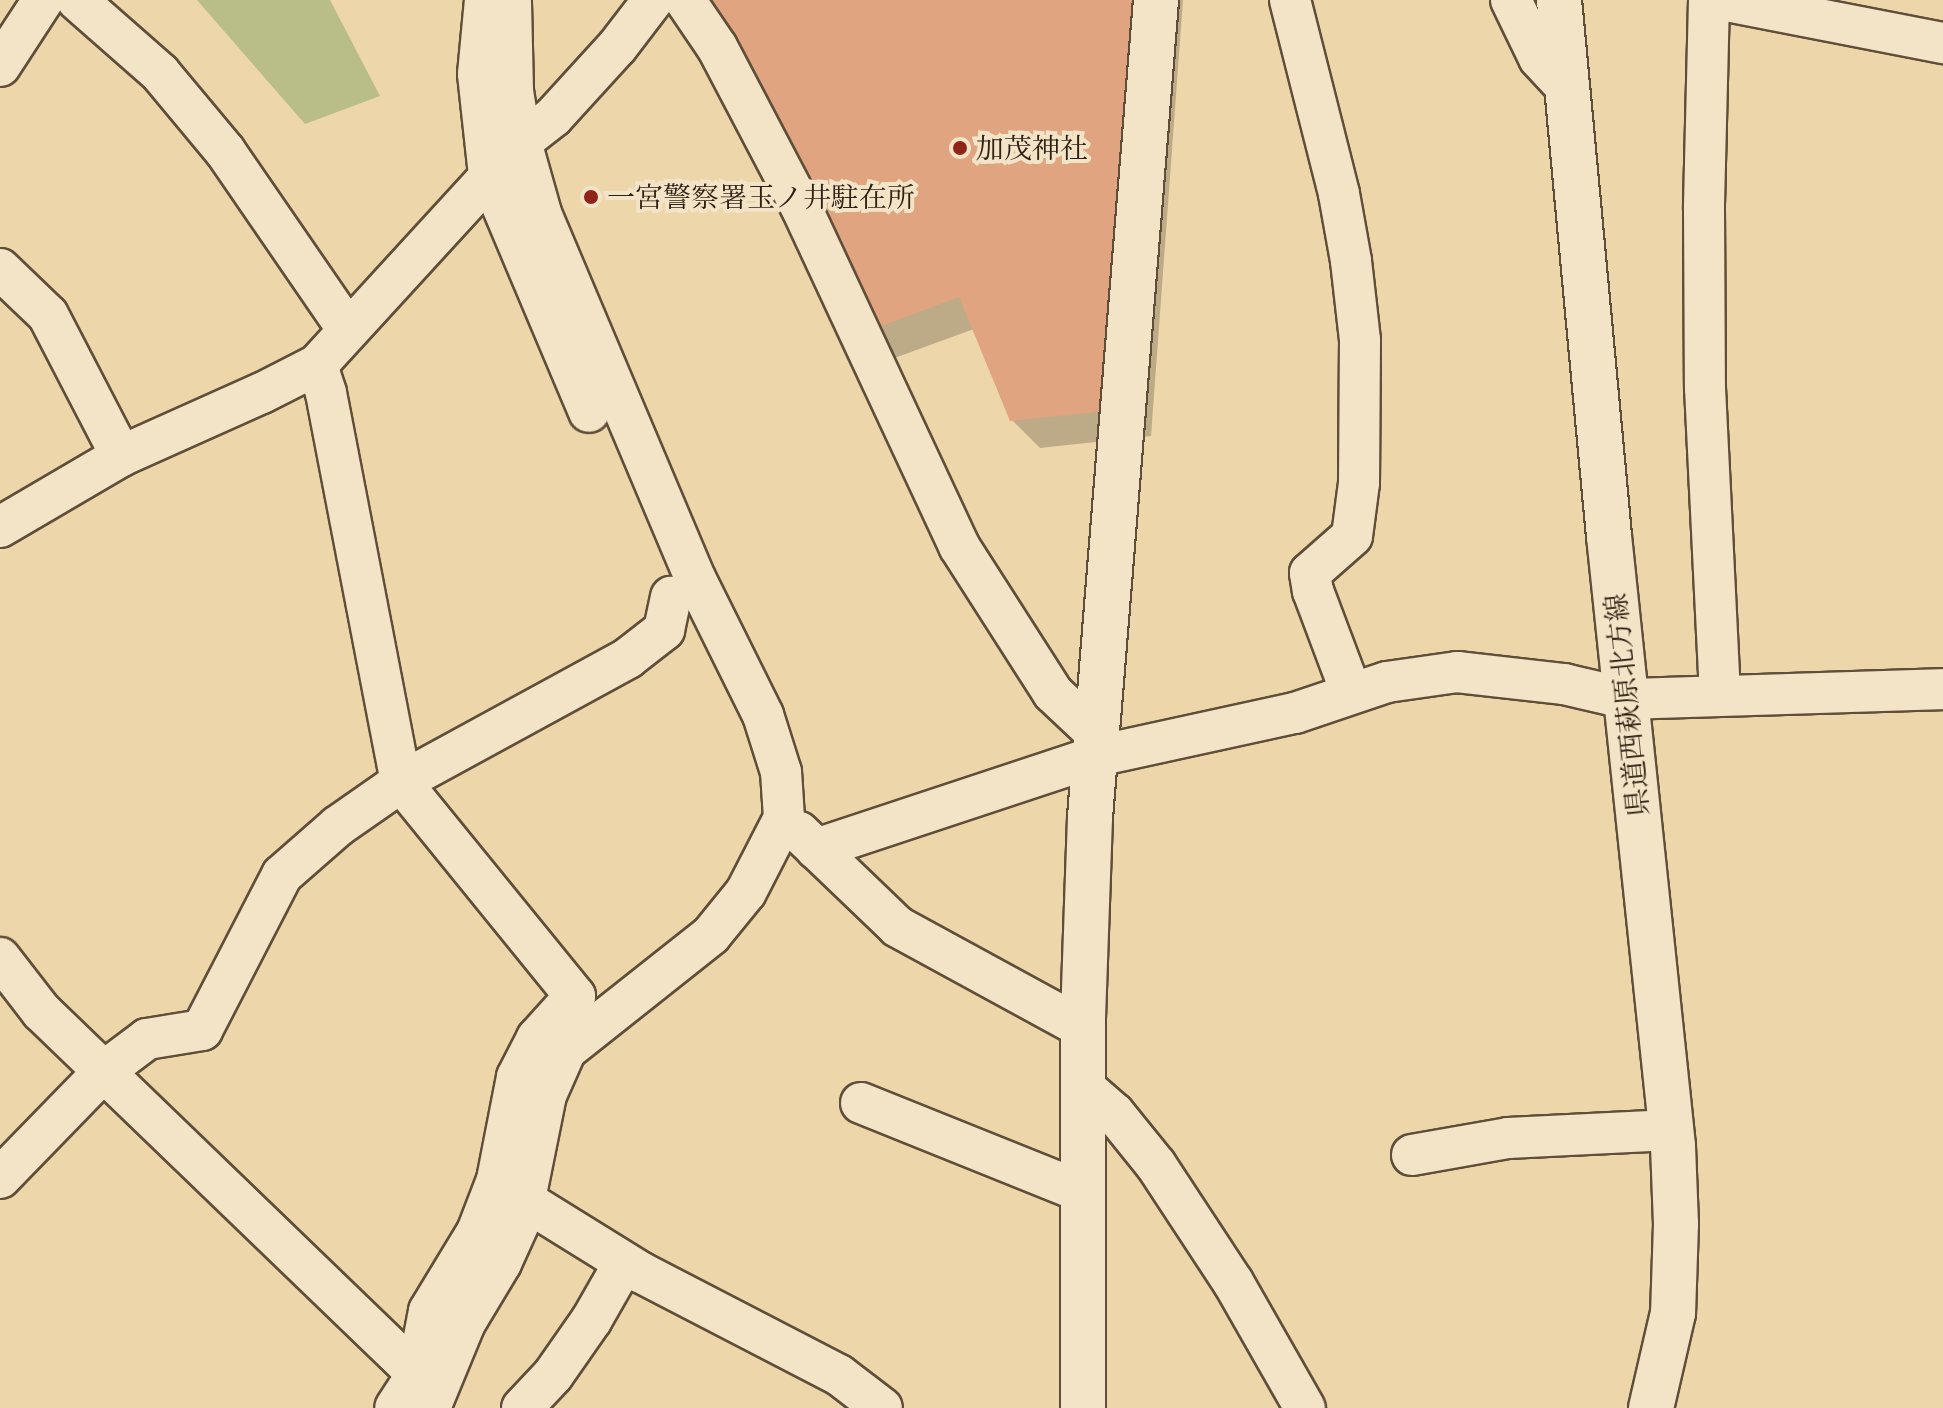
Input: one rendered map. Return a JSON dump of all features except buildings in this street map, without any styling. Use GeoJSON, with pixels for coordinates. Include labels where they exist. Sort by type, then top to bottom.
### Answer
{"type":"FeatureCollection","features":[{"type":"Feature","properties":{"kind":"main road"},"geometry":{"type":"LineString","coordinates":[[1083,1408],[1083,1028],[1090,817],[1156,0]]}},
{"type":"Feature","properties":{"kind":"main road","name":"県道西萩原北方線"},"geometry":{"type":"LineString","coordinates":[[1559,0],[1671,1130],[1676,1224],[1673,1313],[1651,1408]]}},
{"type":"Feature","properties":{"kind":"street"},"geometry":{"type":"LineString","coordinates":[[0,66],[43,0]]}},
{"type":"Feature","properties":{"kind":"street"},"geometry":{"type":"LineString","coordinates":[[77,0],[160,73],[225,151],[348,330]]}},
{"type":"Feature","properties":{"kind":"street"},"geometry":{"type":"LineString","coordinates":[[485,0],[478,74],[489,175],[589,412]]}},
{"type":"Feature","properties":{"kind":"street"},"geometry":{"type":"LineString","coordinates":[[395,1408],[434,1396],[465,1323],[506,1252],[521,1219],[546,1095],[566,1050],[711,935],[746,892],[784,818],[781,772],[763,715],[695,578],[541,213],[521,142],[513,91],[511,0]]}},
{"type":"Feature","properties":{"kind":"street"},"geometry":{"type":"LineString","coordinates":[[0,527],[121,456],[317,365],[489,175],[521,142],[553,117],[617,47],[653,0]]}},
{"type":"Feature","properties":{"kind":"street"},"geometry":{"type":"LineString","coordinates":[[685,0],[717,47],[802,209],[959,546],[1053,693],[1098,746]]}},
{"type":"Feature","properties":{"kind":"street"},"geometry":{"type":"LineString","coordinates":[[1290,0],[1339,194],[1360,340],[1359,483],[1352,536],[1310,573],[1313,591],[1351,692]]}},
{"type":"Feature","properties":{"kind":"street"},"geometry":{"type":"LineString","coordinates":[[1511,0],[1539,58],[1567,88]]}},
{"type":"Feature","properties":{"kind":"street"},"geometry":{"type":"LineString","coordinates":[[1709,0],[1704,209],[1705,388],[1720,696]]}},
{"type":"Feature","properties":{"kind":"street"},"geometry":{"type":"LineString","coordinates":[[1721,0],[1943,43]]}},
{"type":"Feature","properties":{"kind":"street"},"geometry":{"type":"LineString","coordinates":[[0,269],[48,315],[121,456]]}},
{"type":"Feature","properties":{"kind":"street"},"geometry":{"type":"LineString","coordinates":[[317,365],[326,393],[401,782],[575,996],[537,1038],[517,1077],[497,1180],[477,1232],[429,1311],[434,1396]]}},
{"type":"Feature","properties":{"kind":"street"},"geometry":{"type":"LineString","coordinates":[[0,1178],[103,1072],[147,1039],[202,1030],[282,875],[338,826],[401,782],[628,658],[664,630],[671,597]]}},
{"type":"Feature","properties":{"kind":"street"},"geometry":{"type":"LineString","coordinates":[[816,849],[1098,746],[1295,713],[1387,682],[1457,672],[1564,684],[1628,699],[1943,689]]}},
{"type":"Feature","properties":{"kind":"street"},"geometry":{"type":"LineString","coordinates":[[784,818],[898,927],[1083,1028]]}},
{"type":"Feature","properties":{"kind":"street"},"geometry":{"type":"LineString","coordinates":[[0,958],[41,1011],[434,1396]]}},
{"type":"Feature","properties":{"kind":"street"},"geometry":{"type":"LineString","coordinates":[[1084,1087],[1114,1113],[1156,1165],[1233,1282],[1305,1408]]}},
{"type":"Feature","properties":{"kind":"street"},"geometry":{"type":"LineString","coordinates":[[861,1103],[1085,1193]]}},
{"type":"Feature","properties":{"kind":"street"},"geometry":{"type":"LineString","coordinates":[[1412,1155],[1508,1138],[1671,1130]]}},
{"type":"Feature","properties":{"kind":"street"},"geometry":{"type":"LineString","coordinates":[[524,1200],[624,1263],[839,1375],[882,1408]]}},
{"type":"Feature","properties":{"kind":"street"},"geometry":{"type":"LineString","coordinates":[[522,1408],[553,1375],[592,1319],[624,1263]]}},
{"type":"Feature","properties":{"kind":"green space"},"geometry":{"type":"Polygon","coordinates":[[[197,0],[330,0],[380,96],[305,124],[197,0]]]}},
{"type":"Feature","properties":{"kind":"place","name":"加茂神社"},"geometry":{"type":"Point","coordinates":[960,148]}},
{"type":"Feature","properties":{"kind":"place","name":"一宮警察署玉ノ井駐在所"},"geometry":{"type":"Point","coordinates":[591,197]}}]}
